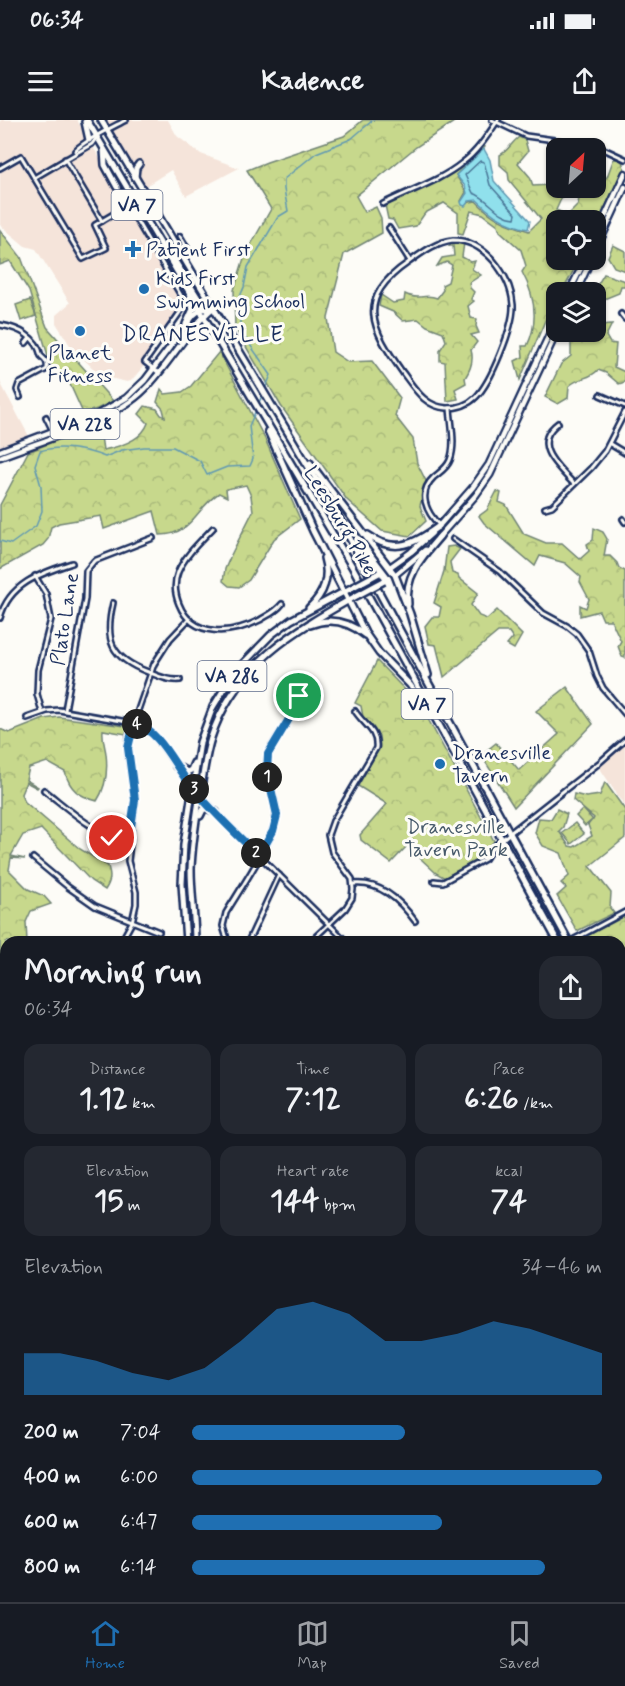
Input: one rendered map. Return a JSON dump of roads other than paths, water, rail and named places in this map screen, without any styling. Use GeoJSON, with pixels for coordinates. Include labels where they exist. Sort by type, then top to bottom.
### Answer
{"type":"FeatureCollection","features":[{"type":"Feature","properties":{"kind":"highway","name":"Leesburg Pike"},"geometry":{"type":"LineString","coordinates":[[86,120],[353,568],[555,936]]}},
{"type":"Feature","properties":{"kind":"highway"},"geometry":{"type":"LineString","coordinates":[[86,120],[89,140]]}},
{"type":"Feature","properties":{"kind":"highway","name":"Leesburg Pike"},"geometry":{"type":"LineString","coordinates":[[101,120],[335,511],[566,936]]}},
{"type":"Feature","properties":{"kind":"highway"},"geometry":{"type":"LineString","coordinates":[[104,148],[105,165],[117,187]]}},
{"type":"Feature","properties":{"kind":"highway"},"geometry":{"type":"LineString","coordinates":[[135,179],[136,168],[139,165]]}},
{"type":"Feature","properties":{"kind":"highway"},"geometry":{"type":"LineString","coordinates":[[152,229],[203,306],[213,308]]}},
{"type":"Feature","properties":{"kind":"highway"},"geometry":{"type":"LineString","coordinates":[[182,280],[193,307],[186,324]]}},
{"type":"Feature","properties":{"kind":"highway"},"geometry":{"type":"LineString","coordinates":[[260,413],[313,531],[327,571],[326,584],[315,603],[291,620]]}},
{"type":"Feature","properties":{"kind":"highway"},"geometry":{"type":"LineString","coordinates":[[277,414],[320,477],[395,575],[410,614],[426,670],[440,701]]}},
{"type":"Feature","properties":{"kind":"highway"},"geometry":{"type":"LineString","coordinates":[[358,525],[376,540],[395,545],[414,542],[439,526]]}},
{"type":"Feature","properties":{"kind":"highway"},"geometry":{"type":"LineString","coordinates":[[313,531],[370,640],[383,658],[414,690],[440,726]]}},
{"type":"Feature","properties":{"kind":"highway"},"geometry":{"type":"LineString","coordinates":[[410,614],[407,593],[412,573],[442,533]]}},
{"type":"Feature","properties":{"kind":"highway","name":"VA 286"},"geometry":{"type":"LineString","coordinates":[[186,936],[183,862],[199,750],[209,715],[228,681],[256,648],[291,620],[390,567]]}},
{"type":"Feature","properties":{"kind":"highway","name":"VA 286"},"geometry":{"type":"LineString","coordinates":[[195,936],[192,875],[200,796],[212,737],[228,700],[243,678],[270,650],[297,630],[395,575]]}},
{"type":"Feature","properties":{"kind":"highway"},"geometry":{"type":"LineString","coordinates":[[297,630],[321,621],[336,621],[352,626],[370,640]]}},
{"type":"Feature","properties":{"kind":"highway"},"geometry":{"type":"LineString","coordinates":[[176,766],[182,771],[189,771],[199,750]]}},
{"type":"Feature","properties":{"kind":"highway"},"geometry":{"type":"LineString","coordinates":[[195,832],[203,810],[207,808],[216,812]]}},
{"type":"Feature","properties":{"kind":"main road"},"geometry":{"type":"LineString","coordinates":[[606,214],[625,173]]}},
{"type":"Feature","properties":{"kind":"main road"},"geometry":{"type":"LineString","coordinates":[[606,228],[625,187]]}},
{"type":"Feature","properties":{"kind":"main road","name":"VA 228"},"geometry":{"type":"LineString","coordinates":[[0,451],[98,414],[119,403],[141,384],[186,324],[213,308]]}},
{"type":"Feature","properties":{"kind":"main road","name":"VA 228"},"geometry":{"type":"LineString","coordinates":[[0,457],[120,409],[138,396],[159,374],[202,313]]}},
{"type":"Feature","properties":{"kind":"main road"},"geometry":{"type":"LineString","coordinates":[[390,567],[416,548],[439,526],[473,487],[489,464],[546,341]]}},
{"type":"Feature","properties":{"kind":"main road"},"geometry":{"type":"LineString","coordinates":[[395,575],[418,557],[442,533],[482,487],[497,461],[552,342]]}},
{"type":"Feature","properties":{"kind":"street"},"geometry":{"type":"LineString","coordinates":[[74,153],[78,147],[89,140],[126,120]]}},
{"type":"Feature","properties":{"kind":"street"},"geometry":{"type":"LineString","coordinates":[[492,120],[538,139],[597,146],[625,159]]}},
{"type":"Feature","properties":{"kind":"street"},"geometry":{"type":"LineString","coordinates":[[382,204],[454,170],[480,146],[497,122]]}},
{"type":"Feature","properties":{"kind":"street"},"geometry":{"type":"LineString","coordinates":[[34,178],[92,144],[97,137]]}},
{"type":"Feature","properties":{"kind":"street"},"geometry":{"type":"LineString","coordinates":[[0,168],[21,156],[83,259],[106,248],[95,225],[135,201]]}},
{"type":"Feature","properties":{"kind":"street"},"geometry":{"type":"LineString","coordinates":[[65,159],[102,221]]}},
{"type":"Feature","properties":{"kind":"street"},"geometry":{"type":"LineString","coordinates":[[117,187],[186,304],[145,362],[159,374]]}},
{"type":"Feature","properties":{"kind":"street"},"geometry":{"type":"LineString","coordinates":[[389,228],[411,261]]}},
{"type":"Feature","properties":{"kind":"street"},"geometry":{"type":"LineString","coordinates":[[180,236],[190,254]]}},
{"type":"Feature","properties":{"kind":"street"},"geometry":{"type":"LineString","coordinates":[[459,240],[484,251],[493,260],[503,274],[511,292],[513,306],[511,327],[485,385],[470,402],[450,408],[434,405],[418,394],[383,345],[376,328],[374,311],[379,291],[392,274],[443,242],[459,240]]}},
{"type":"Feature","properties":{"kind":"street"},"geometry":{"type":"LineString","coordinates":[[180,252],[187,248]]}},
{"type":"Feature","properties":{"kind":"street"},"geometry":{"type":"LineString","coordinates":[[172,277],[178,273]]}},
{"type":"Feature","properties":{"kind":"street"},"geometry":{"type":"LineString","coordinates":[[621,314],[625,320]]}},
{"type":"Feature","properties":{"kind":"street"},"geometry":{"type":"LineString","coordinates":[[0,325],[16,329],[30,338],[39,347],[41,356],[47,364],[47,369],[19,384],[17,390],[20,397]]}},
{"type":"Feature","properties":{"kind":"street"},"geometry":{"type":"LineString","coordinates":[[26,344],[30,338]]}},
{"type":"Feature","properties":{"kind":"street"},"geometry":{"type":"LineString","coordinates":[[600,395],[625,406]]}},
{"type":"Feature","properties":{"kind":"street"},"geometry":{"type":"LineString","coordinates":[[442,533],[429,514],[424,497],[429,483],[447,466],[451,458],[450,408]]}},
{"type":"Feature","properties":{"kind":"street"},"geometry":{"type":"LineString","coordinates":[[545,508],[552,506],[596,462],[610,444],[625,412]]}},
{"type":"Feature","properties":{"kind":"street"},"geometry":{"type":"LineString","coordinates":[[46,417],[53,431]]}},
{"type":"Feature","properties":{"kind":"street"},"geometry":{"type":"LineString","coordinates":[[558,423],[549,432],[548,454],[574,484]]}},
{"type":"Feature","properties":{"kind":"street"},"geometry":{"type":"LineString","coordinates":[[610,444],[625,453]]}},
{"type":"Feature","properties":{"kind":"street"},"geometry":{"type":"LineString","coordinates":[[213,528],[185,560],[176,579],[178,601],[189,619],[210,630],[230,630],[275,612],[282,604]]}},
{"type":"Feature","properties":{"kind":"street","name":"Plato Lane"},"geometry":{"type":"LineString","coordinates":[[64,710],[85,599],[87,568],[94,561],[153,538]]}},
{"type":"Feature","properties":{"kind":"street"},"geometry":{"type":"LineString","coordinates":[[453,539],[500,571],[543,613],[577,634],[589,651],[603,688],[625,714]]}},
{"type":"Feature","properties":{"kind":"street"},"geometry":{"type":"LineString","coordinates":[[0,618],[12,592],[35,576],[72,563]]}},
{"type":"Feature","properties":{"kind":"street"},"geometry":{"type":"LineString","coordinates":[[35,576],[45,594],[51,619],[38,670],[38,694],[42,712]]}},
{"type":"Feature","properties":{"kind":"street"},"geometry":{"type":"LineString","coordinates":[[113,603],[109,631],[113,647],[127,663],[170,680],[180,680]]}},
{"type":"Feature","properties":{"kind":"street"},"geometry":{"type":"LineString","coordinates":[[124,936],[132,922],[136,898],[128,867],[135,800],[128,748],[150,673],[164,647],[189,619]]}},
{"type":"Feature","properties":{"kind":"street"},"geometry":{"type":"LineString","coordinates":[[225,936],[223,931],[224,917],[273,831],[277,815],[267,771],[268,754],[298,704],[299,694]]}},
{"type":"Feature","properties":{"kind":"street"},"geometry":{"type":"LineString","coordinates":[[27,718],[42,712],[64,710],[145,727],[156,737],[200,796],[341,936]]}},
{"type":"Feature","properties":{"kind":"street"},"geometry":{"type":"LineString","coordinates":[[316,936],[350,902],[353,893],[350,874],[330,848],[328,835],[333,821],[376,748],[376,738],[373,732],[355,711]]}},
{"type":"Feature","properties":{"kind":"street"},"geometry":{"type":"LineString","coordinates":[[434,881],[443,882],[481,862],[501,840],[607,757],[625,740]]}},
{"type":"Feature","properties":{"kind":"street"},"geometry":{"type":"LineString","coordinates":[[44,790],[99,832],[112,838],[129,841]]}},
{"type":"Feature","properties":{"kind":"street"},"geometry":{"type":"LineString","coordinates":[[33,858],[86,900],[159,932]]}},
{"type":"Feature","properties":{"kind":"street"},"geometry":{"type":"LineString","coordinates":[[251,936],[279,875]]}},
{"type":"Feature","properties":{"kind":"street"},"geometry":{"type":"LineString","coordinates":[[353,884],[366,883],[384,890],[406,909],[415,921]]}},
{"type":"Feature","properties":{"kind":"street"},"geometry":{"type":"LineString","coordinates":[[584,936],[625,912]]}},
{"type":"Feature","properties":{"kind":"water"},"geometry":{"type":"Polygon","coordinates":[[[484,149],[490,160],[494,181],[530,221],[528,229],[500,219],[477,200],[469,201],[465,206],[462,205],[461,202],[467,193],[465,186],[456,175],[484,149]]]}},
{"type":"Feature","properties":{"kind":"waterway"},"geometry":{"type":"LineString","coordinates":[[265,389],[271,375],[244,336],[240,324],[239,299],[248,267],[278,217],[288,211],[284,179],[316,153],[351,139],[373,120]]}},
{"type":"Feature","properties":{"kind":"waterway"},"geometry":{"type":"LineString","coordinates":[[258,405],[263,393]]}},
{"type":"Feature","properties":{"kind":"waterway"},"geometry":{"type":"LineString","coordinates":[[0,541],[11,544],[36,526],[42,511],[41,486],[35,465],[40,451],[56,448],[72,449],[105,457],[122,450],[173,447],[200,461],[207,475],[227,467],[250,466],[253,459],[249,426],[256,410]]}},
{"type":"Feature","properties":{"kind":"place","name":"Patient First"},"geometry":{"type":"Point","coordinates":[133,249]}},
{"type":"Feature","properties":{"kind":"place","name":"Kids First Swimming School"},"geometry":{"type":"Point","coordinates":[144,289]}},
{"type":"Feature","properties":{"kind":"place","name":"Planet Fitness"},"geometry":{"type":"Point","coordinates":[80,331]}},
{"type":"Feature","properties":{"kind":"place","name":"Dranesville Tavern"},"geometry":{"type":"Point","coordinates":[440,764]}},
{"type":"Feature","properties":{"kind":"district","name":"DRANESVILLE"},"geometry":{"type":"Point","coordinates":[203,333]}},
{"type":"Feature","properties":{"kind":"park label","name":"Dranesville Tavern Park"},"geometry":{"type":"Point","coordinates":[456,838]}}]}
